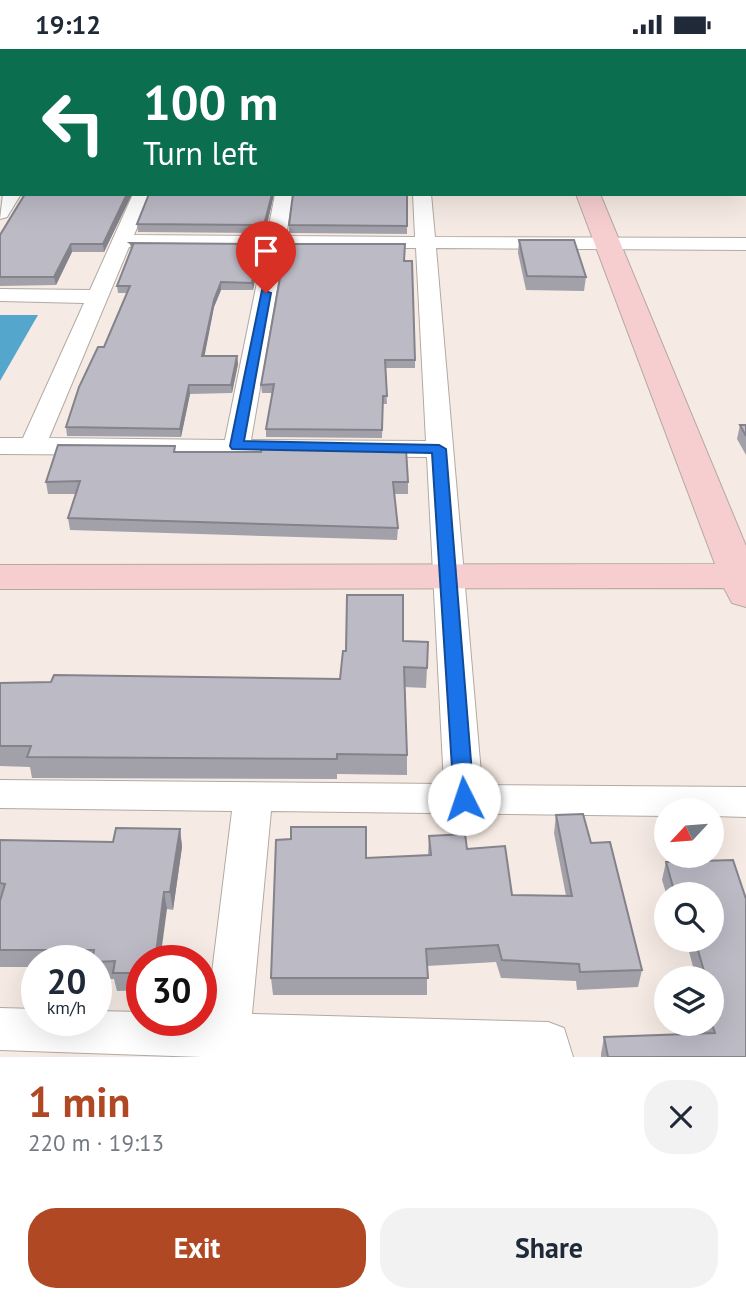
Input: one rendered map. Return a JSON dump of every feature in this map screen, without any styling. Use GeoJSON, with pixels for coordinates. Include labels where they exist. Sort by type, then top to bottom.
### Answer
{"type":"FeatureCollection","features":[{"type":"Feature","properties":{"kind":"street"},"geometry":{"type":"LineString","coordinates":[[0,213],[11,196]]}},
{"type":"Feature","properties":{"kind":"street"},"geometry":{"type":"LineString","coordinates":[[33,446],[141,196]]}},
{"type":"Feature","properties":{"kind":"street"},"geometry":{"type":"LineString","coordinates":[[237,446],[284,196]]}},
{"type":"Feature","properties":{"kind":"street"},"geometry":{"type":"LineString","coordinates":[[422,196],[464,799]]}},
{"type":"Feature","properties":{"kind":"street"},"geometry":{"type":"LineString","coordinates":[[0,577],[448,574],[744,582],[590,196]]}},
{"type":"Feature","properties":{"kind":"street"},"geometry":{"type":"LineString","coordinates":[[122,241],[746,244]]}},
{"type":"Feature","properties":{"kind":"street"},"geometry":{"type":"LineString","coordinates":[[0,295],[97,297]]}},
{"type":"Feature","properties":{"kind":"street"},"geometry":{"type":"LineString","coordinates":[[0,446],[439,449]]}},
{"type":"Feature","properties":{"kind":"street"},"geometry":{"type":"LineString","coordinates":[[0,794],[746,802]]}},
{"type":"Feature","properties":{"kind":"street"},"geometry":{"type":"LineString","coordinates":[[227,1045],[253,797]]}},
{"type":"Feature","properties":{"kind":"street"},"geometry":{"type":"LineString","coordinates":[[0,1029],[227,1045],[548,1043],[550,1057]]}},
{"type":"Feature","properties":{"kind":"water"},"geometry":{"type":"Polygon","coordinates":[[[0,315],[38,315],[0,381],[0,315]]]}},
{"type":"Feature","properties":{"kind":"building"},"geometry":{"type":"Polygon","coordinates":[[[24,196],[126,196],[103,244],[71,244],[54,277],[0,277],[0,235],[24,196]]]}},
{"type":"Feature","properties":{"kind":"building"},"geometry":{"type":"Polygon","coordinates":[[[148,196],[271,196],[264,225],[137,224],[148,196]]]}},
{"type":"Feature","properties":{"kind":"building"},"geometry":{"type":"Polygon","coordinates":[[[293,196],[407,196],[407,226],[289,225],[293,196]]]}},
{"type":"Feature","properties":{"kind":"building"},"geometry":{"type":"Polygon","coordinates":[[[519,240],[574,240],[586,277],[527,276],[519,240]]]}},
{"type":"Feature","properties":{"kind":"building"},"geometry":{"type":"Polygon","coordinates":[[[130,243],[260,244],[252,283],[221,282],[214,300],[202,356],[237,356],[231,385],[189,385],[180,429],[66,427],[79,387],[98,347],[104,347],[130,286],[117,286],[133,245],[130,243]]]}},
{"type":"Feature","properties":{"kind":"building"},"geometry":{"type":"Polygon","coordinates":[[[286,244],[405,244],[404,261],[412,261],[415,360],[385,360],[387,396],[383,396],[382,430],[266,429],[274,384],[261,385],[286,244]]]}},
{"type":"Feature","properties":{"kind":"building"},"geometry":{"type":"Polygon","coordinates":[[[740,425],[746,425],[746,436],[740,425]]]}},
{"type":"Feature","properties":{"kind":"building"},"geometry":{"type":"Polygon","coordinates":[[[58,445],[175,446],[174,452],[261,452],[262,447],[406,449],[408,482],[393,482],[398,528],[68,518],[80,481],[46,482],[58,445]]]}},
{"type":"Feature","properties":{"kind":"building"},"geometry":{"type":"Polygon","coordinates":[[[347,595],[403,595],[403,641],[428,642],[427,668],[404,667],[407,755],[337,754],[337,759],[27,757],[31,746],[0,746],[0,683],[51,682],[54,675],[340,679],[343,651],[346,651],[347,595]]]}},
{"type":"Feature","properties":{"kind":"building"},"geometry":{"type":"Polygon","coordinates":[[[583,814],[591,843],[610,842],[642,970],[580,972],[579,964],[502,960],[498,945],[426,949],[428,978],[271,978],[276,840],[291,839],[291,827],[366,827],[366,858],[431,855],[429,836],[465,834],[467,849],[505,846],[512,895],[572,896],[556,815],[583,814]]]}},
{"type":"Feature","properties":{"kind":"building"},"geometry":{"type":"Polygon","coordinates":[[[116,828],[180,829],[170,892],[164,892],[157,945],[126,945],[126,973],[113,973],[115,961],[112,961],[112,945],[21,945],[21,950],[0,950],[0,901],[5,884],[0,883],[0,840],[113,842],[116,828]]]}},
{"type":"Feature","properties":{"kind":"building"},"geometry":{"type":"Polygon","coordinates":[[[724,860],[733,860],[746,899],[746,1057],[608,1057],[604,1037],[724,1036],[724,966],[703,966],[698,952],[724,952],[724,882],[672,882],[668,868],[724,868],[724,860]]]}},
{"type":"Feature","properties":{"kind":"route"},"geometry":{"type":"LineString","coordinates":[[266,293],[237,446],[439,449],[464,799]]}}]}
